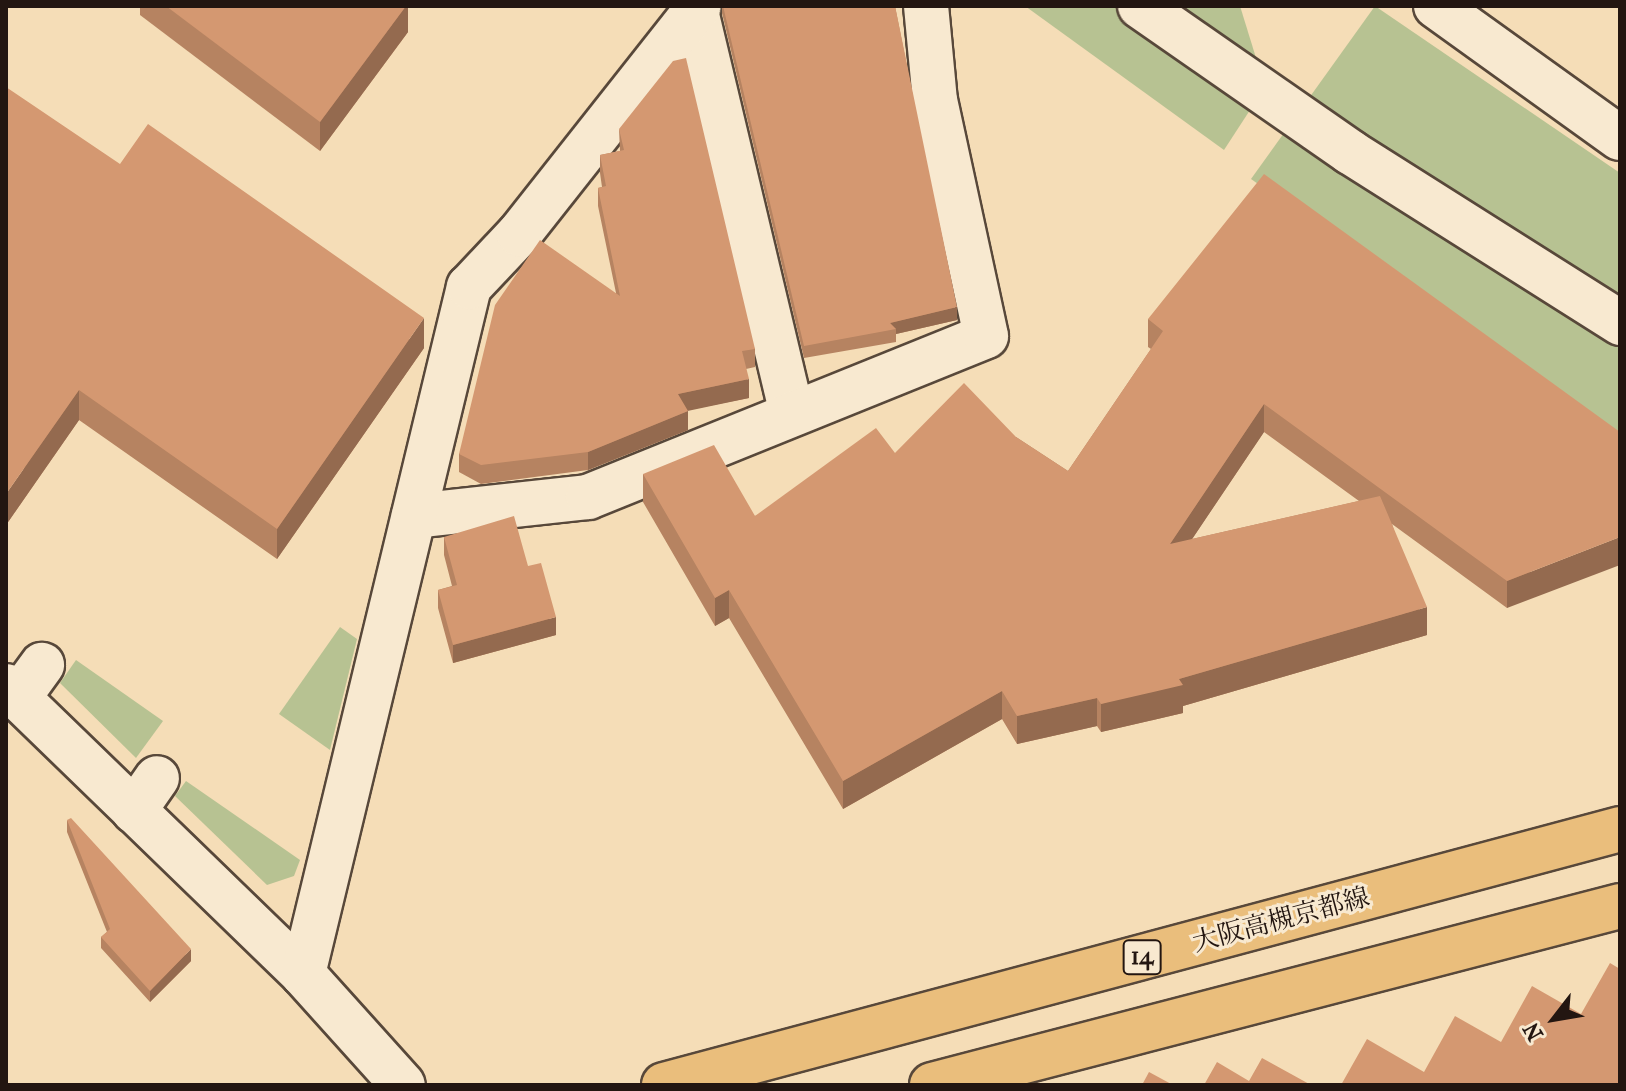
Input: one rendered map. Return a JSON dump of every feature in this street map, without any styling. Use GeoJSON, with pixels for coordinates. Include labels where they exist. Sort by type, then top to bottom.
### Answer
{"type":"FeatureCollection","features":[{"type":"Feature","properties":{"kind":"main road","name":"大阪高槻京都線"},"geometry":{"type":"LineString","coordinates":[[664,1085],[1620,829]]}},
{"type":"Feature","properties":{"kind":"main road"},"geometry":{"type":"LineString","coordinates":[[932,1085],[1620,906]]}},
{"type":"Feature","properties":{"kind":"street"},"geometry":{"type":"LineString","coordinates":[[414,516],[588,497],[791,411],[986,336],[935,101],[926,6]]}},
{"type":"Feature","properties":{"kind":"street"},"geometry":{"type":"LineString","coordinates":[[1140,6],[1350,152],[1620,323]]}},
{"type":"Feature","properties":{"kind":"street"},"geometry":{"type":"LineString","coordinates":[[1436,6],[1620,138]]}},
{"type":"Feature","properties":{"kind":"street"},"geometry":{"type":"LineString","coordinates":[[697,9],[791,411]]}},
{"type":"Feature","properties":{"kind":"street"},"geometry":{"type":"LineString","coordinates":[[303,974],[469,287],[519,234],[697,9]]}},
{"type":"Feature","properties":{"kind":"street"},"geometry":{"type":"LineString","coordinates":[[22,683],[145,794],[403,1085]]}},
{"type":"Feature","properties":{"kind":"green space"},"geometry":{"type":"Polygon","coordinates":[[[1025,6],[1240,6],[1265,87],[1224,150],[1025,6]]]}},
{"type":"Feature","properties":{"kind":"green space"},"geometry":{"type":"Polygon","coordinates":[[[1375,6],[1620,173],[1620,440],[1251,179],[1375,6]]]}},
{"type":"Feature","properties":{"kind":"green space"},"geometry":{"type":"Polygon","coordinates":[[[340,627],[357,639],[330,750],[279,714],[340,627]]]}},
{"type":"Feature","properties":{"kind":"green space"},"geometry":{"type":"Polygon","coordinates":[[[76,660],[163,721],[136,758],[60,683],[76,660]]]}},
{"type":"Feature","properties":{"kind":"green space"},"geometry":{"type":"Polygon","coordinates":[[[186,781],[300,860],[294,876],[267,885],[175,796],[186,781]]]}},
{"type":"Feature","properties":{"kind":"building"},"geometry":{"type":"Polygon","coordinates":[[[166,6],[406,6],[320,122],[166,6]]]}},
{"type":"Feature","properties":{"kind":"building"},"geometry":{"type":"Polygon","coordinates":[[[723,6],[895,6],[957,307],[890,323],[896,329],[804,346],[723,6]]]}},
{"type":"Feature","properties":{"kind":"building"},"geometry":{"type":"Polygon","coordinates":[[[686,58],[755,349],[742,351],[749,379],[678,394],[688,411],[588,452],[481,465],[459,454],[495,305],[540,240],[620,296],[598,188],[606,186],[600,155],[624,150],[619,129],[673,61],[686,58]]]}},
{"type":"Feature","properties":{"kind":"building"},"geometry":{"type":"Polygon","coordinates":[[[6,87],[120,164],[148,124],[424,318],[277,529],[79,390],[6,494],[6,87]]]}},
{"type":"Feature","properties":{"kind":"building"},"geometry":{"type":"Polygon","coordinates":[[[1264,174],[1620,432],[1620,537],[1507,581],[1264,404],[1170,544],[1380,496],[1427,607],[1179,679],[1183,685],[1101,704],[1097,698],[1017,716],[1002,691],[843,781],[729,590],[715,598],[643,474],[714,445],[755,516],[876,428],[895,453],[964,383],[1016,437],[1068,471],[1163,331],[1148,319],[1264,174]]]}},
{"type":"Feature","properties":{"kind":"building"},"geometry":{"type":"Polygon","coordinates":[[[514,516],[528,566],[541,563],[556,617],[453,645],[438,590],[457,585],[444,537],[514,516]]]}},
{"type":"Feature","properties":{"kind":"building"},"geometry":{"type":"Polygon","coordinates":[[[71,818],[191,949],[150,991],[101,937],[110,929],[67,820],[71,818]]]}},
{"type":"Feature","properties":{"kind":"building"},"geometry":{"type":"Polygon","coordinates":[[[1610,963],[1620,969],[1620,1085],[1341,1085],[1367,1039],[1424,1072],[1455,1016],[1501,1042],[1532,986],[1581,1014],[1610,963]]]}},
{"type":"Feature","properties":{"kind":"building"},"geometry":{"type":"Polygon","coordinates":[[[1262,1058],[1311,1085],[1204,1085],[1217,1062],[1249,1081],[1262,1058]]]}},
{"type":"Feature","properties":{"kind":"building"},"geometry":{"type":"Polygon","coordinates":[[[1149,1072],[1173,1085],[1142,1085],[1149,1072]]]}}]}
